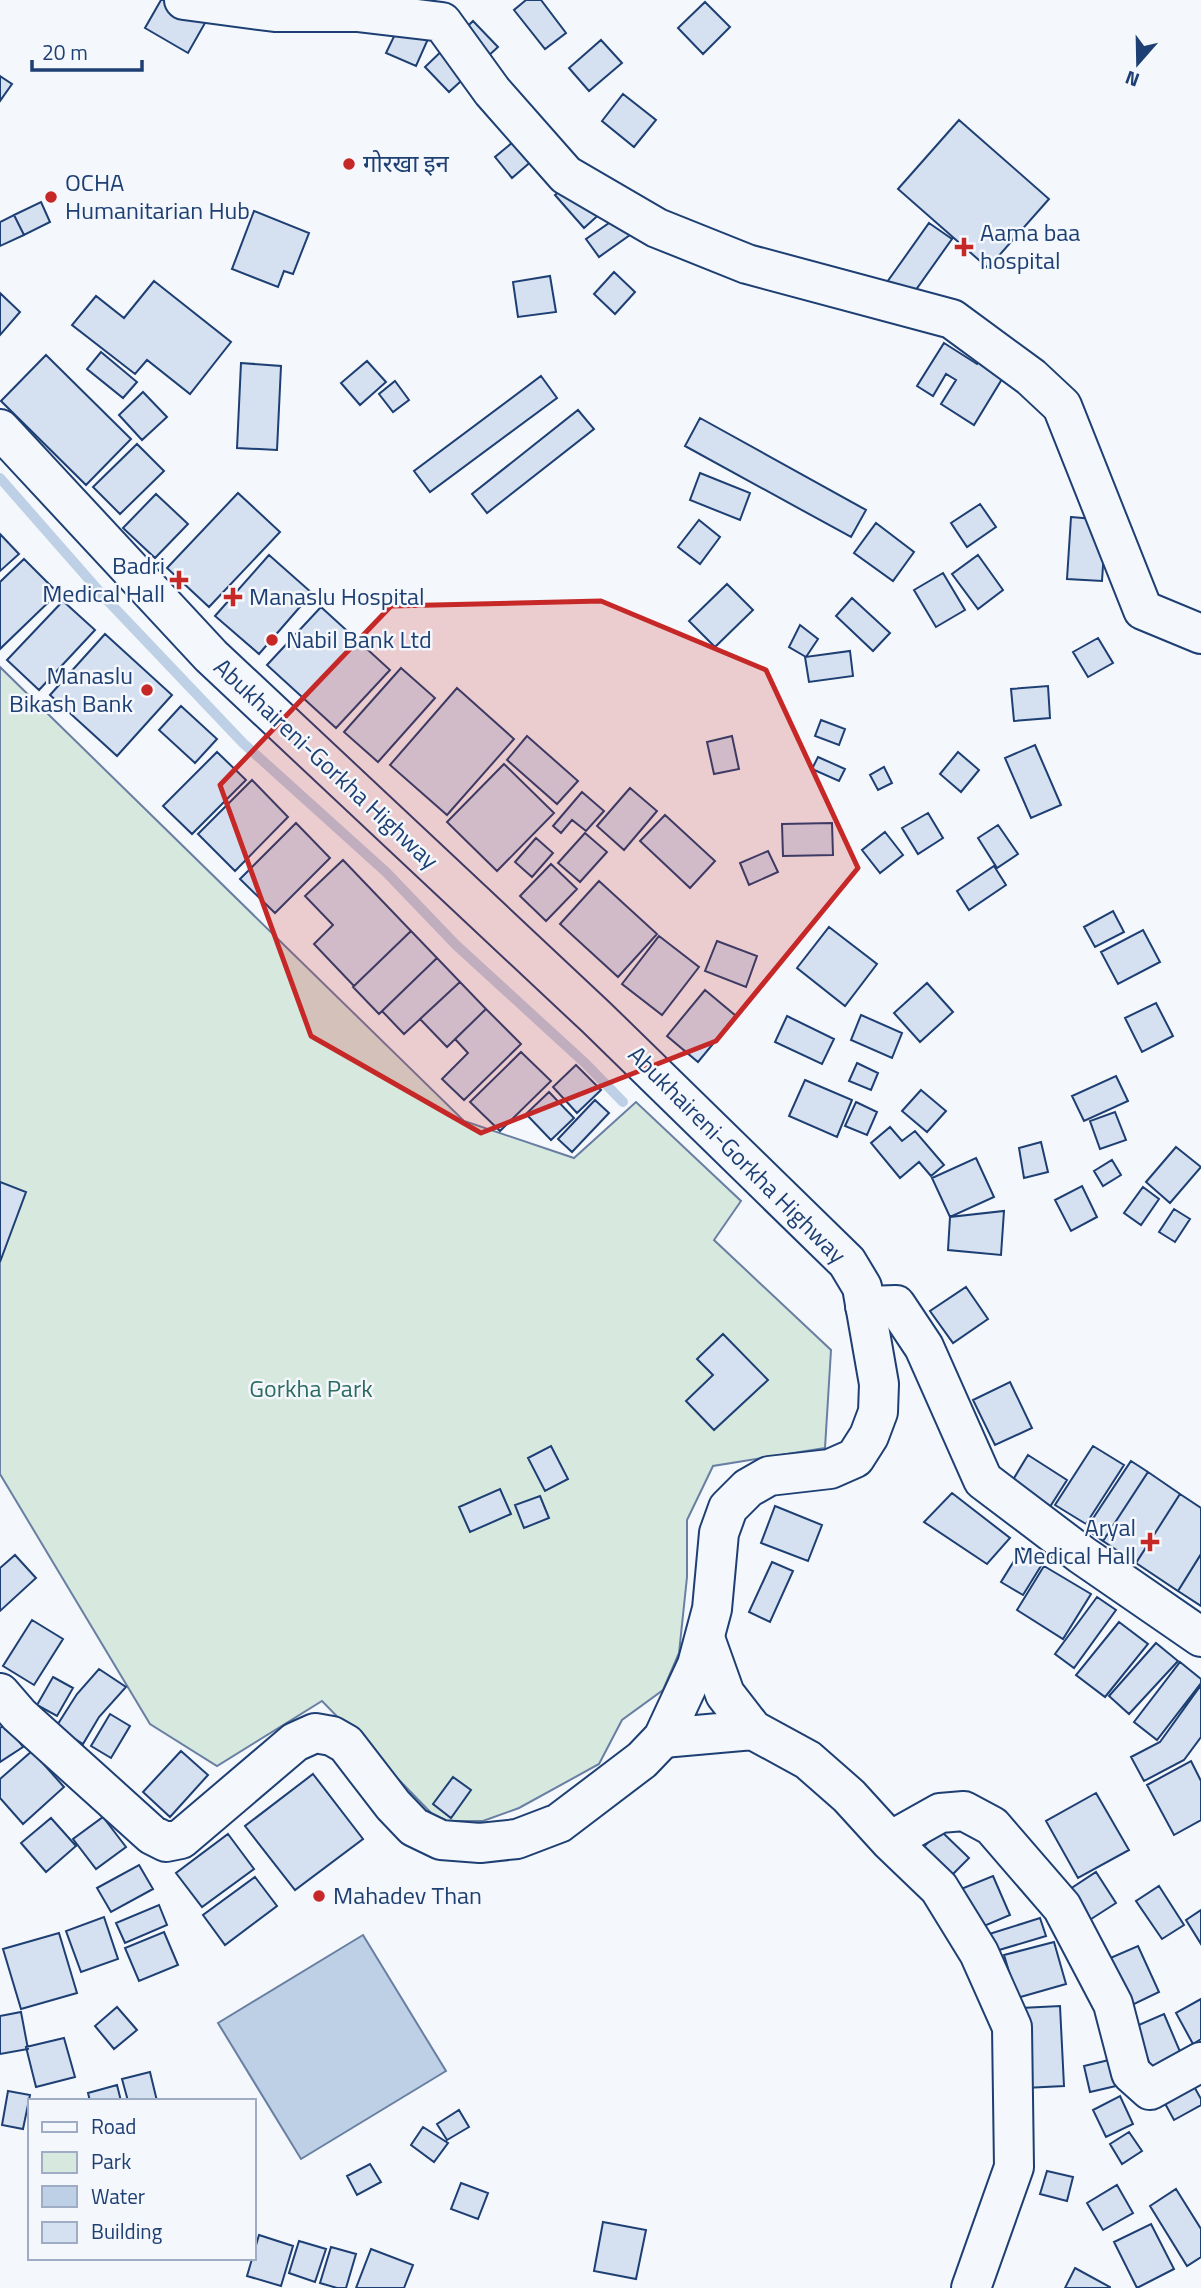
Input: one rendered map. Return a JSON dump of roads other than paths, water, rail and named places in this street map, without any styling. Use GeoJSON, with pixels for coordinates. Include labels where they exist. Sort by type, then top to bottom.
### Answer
{"type":"FeatureCollection","features":[{"type":"Feature","properties":{"kind":"street"},"geometry":{"type":"LineString","coordinates":[[184,0],[275,12],[357,12],[442,22],[492,91],[566,175],[657,228],[747,264],[953,319],[1031,377],[1062,406],[1143,610],[1201,634]]}},
{"type":"Feature","properties":{"kind":"street","name":"Abukhaireni-Gorkha Highway"},"geometry":{"type":"LineString","coordinates":[[0,429],[211,656],[596,1017],[847,1262],[862,1287],[879,1384],[878,1412],[869,1436],[855,1458],[830,1469],[769,1476],[748,1488],[728,1508],[719,1533],[712,1609],[705,1638],[697,1665],[663,1738],[642,1760],[559,1823],[517,1839],[480,1843],[441,1840],[414,1827],[393,1805],[346,1745],[332,1735],[315,1733],[295,1742],[181,1839],[166,1842],[152,1835],[19,1715],[0,1693]]}},
{"type":"Feature","properties":{"kind":"street"},"geometry":{"type":"LineString","coordinates":[[865,1306],[896,1306],[924,1347],[984,1480],[1082,1555],[1201,1637]]}},
{"type":"Feature","properties":{"kind":"street"},"geometry":{"type":"LineString","coordinates":[[705,1638],[725,1694],[753,1730],[808,1760],[849,1796],[890,1841],[939,1888],[979,1953],[1012,2027],[1014,2167],[971,2288]]}},
{"type":"Feature","properties":{"kind":"street"},"geometry":{"type":"LineString","coordinates":[[663,1738],[753,1730]]}},
{"type":"Feature","properties":{"kind":"street"},"geometry":{"type":"LineString","coordinates":[[890,1841],[940,1813],[964,1811],[992,1826],[1062,1907],[1113,2004],[1131,2073],[1150,2090],[1201,2062]]}},
{"type":"Feature","properties":{"kind":"water"},"geometry":{"type":"Polygon","coordinates":[[[363,1935],[446,2071],[301,2159],[218,2023],[363,1935]]]}},
{"type":"Feature","properties":{"kind":"waterway"},"geometry":{"type":"LineString","coordinates":[[0,478],[107,600],[243,743],[386,872],[456,945],[585,1063],[623,1102]]}},
{"type":"Feature","properties":{"kind":"place","name":"गोरखा इन"},"geometry":{"type":"Point","coordinates":[349,164]}},
{"type":"Feature","properties":{"kind":"place","name":"OCHA Humanitarian Hub"},"geometry":{"type":"Point","coordinates":[51,197]}},
{"type":"Feature","properties":{"kind":"place","name":"Aama baa hospital"},"geometry":{"type":"Point","coordinates":[964,247]}},
{"type":"Feature","properties":{"kind":"place","name":"Badri Medical Hall"},"geometry":{"type":"Point","coordinates":[179,580]}},
{"type":"Feature","properties":{"kind":"place","name":"Manaslu Hospital"},"geometry":{"type":"Point","coordinates":[233,597]}},
{"type":"Feature","properties":{"kind":"place","name":"Nabil Bank Ltd"},"geometry":{"type":"Point","coordinates":[272,640]}},
{"type":"Feature","properties":{"kind":"place","name":"Manaslu Bikash Bank"},"geometry":{"type":"Point","coordinates":[147,690]}},
{"type":"Feature","properties":{"kind":"place","name":"Aryal Medical Hall"},"geometry":{"type":"Point","coordinates":[1150,1542]}},
{"type":"Feature","properties":{"kind":"place","name":"Mahadev Than"},"geometry":{"type":"Point","coordinates":[319,1896]}},
{"type":"Feature","properties":{"kind":"park label","name":"Gorkha Park"},"geometry":{"type":"Point","coordinates":[311,1389]}}]}
